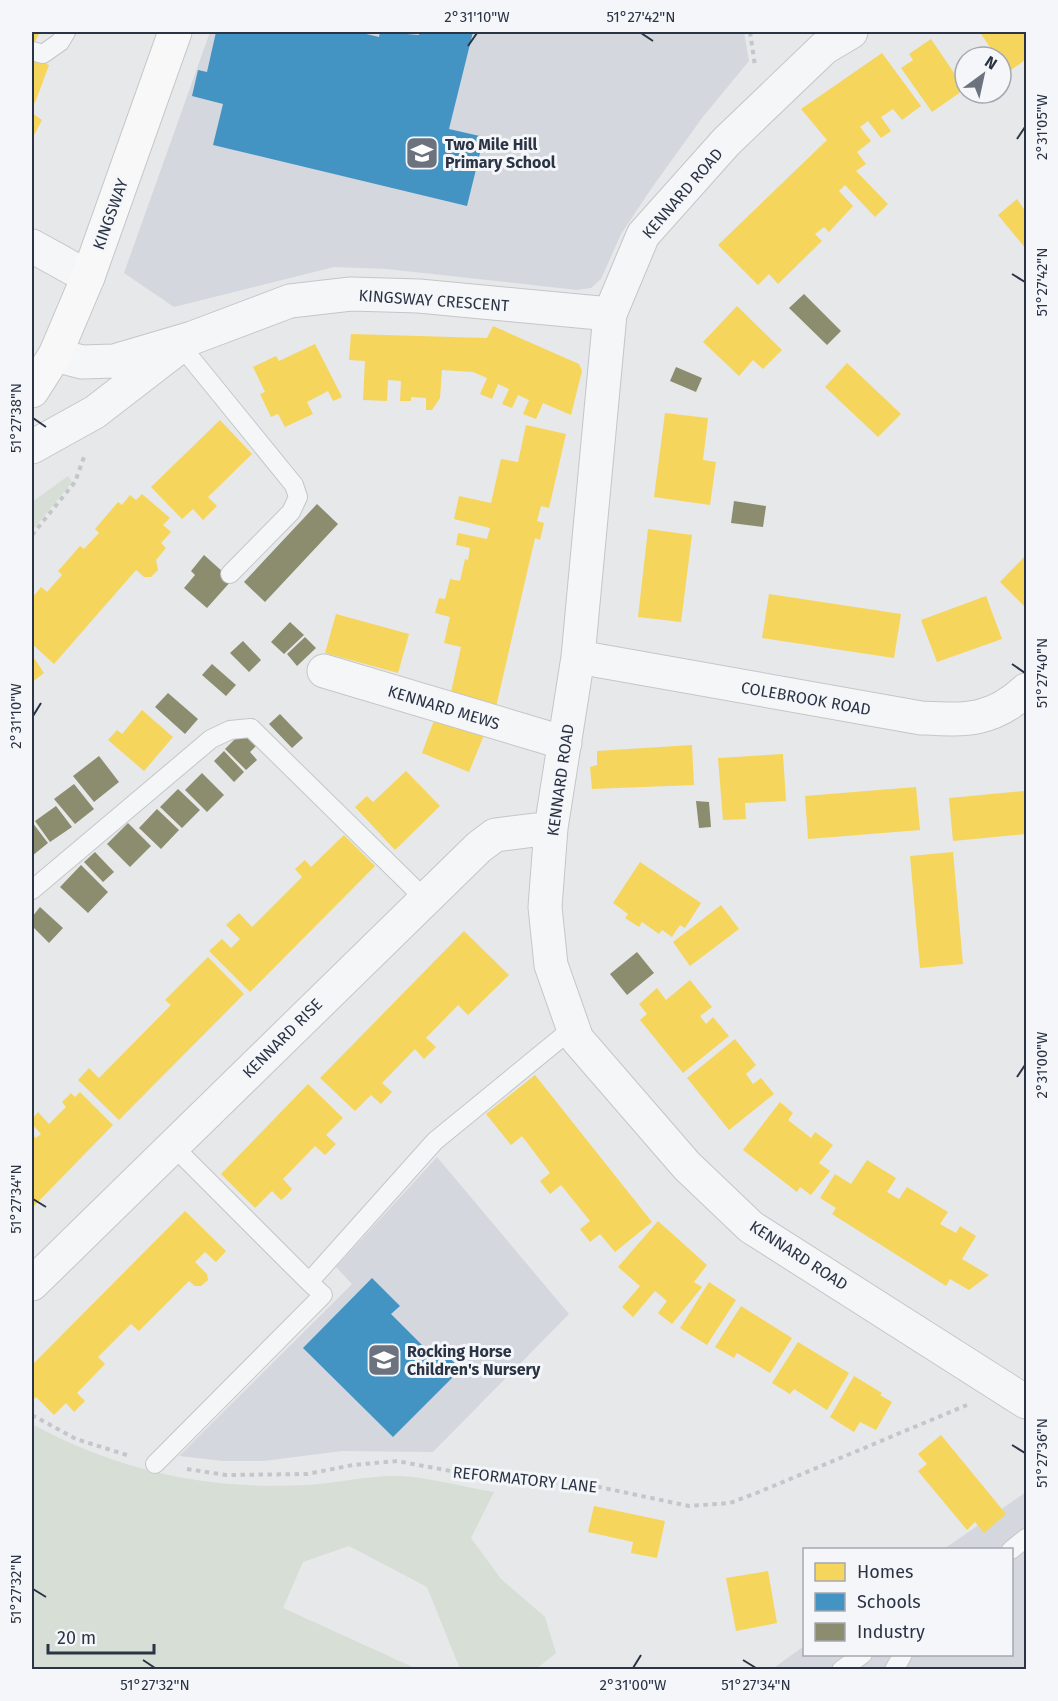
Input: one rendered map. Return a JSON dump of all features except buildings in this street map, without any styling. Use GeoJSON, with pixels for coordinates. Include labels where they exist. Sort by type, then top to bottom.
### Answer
{"type":"FeatureCollection","features":[{"type":"Feature","properties":{"kind":"street","name":"KINGSWAY"},"geometry":{"type":"LineString","coordinates":[[32,391],[55,355],[88,278],[175,32]]}},
{"type":"Feature","properties":{"kind":"street","name":"KENNARD ROAD"},"geometry":{"type":"LineString","coordinates":[[851,32],[824,48],[741,129],[643,235],[610,314],[578,657],[551,828],[545,907],[551,965],[577,1039],[687,1166],[751,1227],[1017,1395]]}},
{"type":"Feature","properties":{"kind":"street"},"geometry":{"type":"LineString","coordinates":[[32,246],[88,278]]}},
{"type":"Feature","properties":{"kind":"street","name":"KINGSWAY CRESCENT"},"geometry":{"type":"LineString","coordinates":[[55,355],[82,362],[114,361],[187,342],[290,301],[351,294],[419,296],[610,314]]}},
{"type":"Feature","properties":{"kind":"street","name":"KINGSWAY CRESCENT"},"geometry":{"type":"LineString","coordinates":[[32,447],[95,412],[187,342]]}},
{"type":"Feature","properties":{"kind":"street","name":"COLEBROOK ROAD"},"geometry":{"type":"LineString","coordinates":[[578,657],[921,718],[970,720],[1010,705],[1026,690]]}},
{"type":"Feature","properties":{"kind":"street","name":"KENNARD MEWS"},"geometry":{"type":"LineString","coordinates":[[324,671],[565,743]]}},
{"type":"Feature","properties":{"kind":"street","name":"KENNARD RISE"},"geometry":{"type":"LineString","coordinates":[[32,1284],[424,898],[495,835],[551,828]]}},
{"type":"Feature","properties":{"kind":"lane"},"geometry":{"type":"LineString","coordinates":[[32,51],[43,54],[60,42],[66,32]]}},
{"type":"Feature","properties":{"kind":"lane"},"geometry":{"type":"LineString","coordinates":[[187,342],[294,485],[298,497],[291,512],[230,574]]}},
{"type":"Feature","properties":{"kind":"lane"},"geometry":{"type":"LineString","coordinates":[[32,890],[211,740],[230,730],[251,728],[424,898]]}},
{"type":"Feature","properties":{"kind":"lane"},"geometry":{"type":"LineString","coordinates":[[309,1282],[435,1142],[573,1028]]}},
{"type":"Feature","properties":{"kind":"lane"},"geometry":{"type":"LineString","coordinates":[[155,1464],[323,1295],[172,1145]]}},
{"type":"Feature","properties":{"kind":"lane"},"geometry":{"type":"LineString","coordinates":[[1013,1548],[1026,1538]]}},
{"type":"Feature","properties":{"kind":"lane"},"geometry":{"type":"LineString","coordinates":[[841,1670],[860,1656]]}},
{"type":"Feature","properties":{"kind":"lane"},"geometry":{"type":"LineString","coordinates":[[894,1670],[902,1656]]}},
{"type":"Feature","properties":{"kind":"path","name":"REFORMATORY LANE"},"geometry":{"type":"LineString","coordinates":[[32,1414],[76,1439],[155,1464],[226,1475],[307,1474],[353,1465],[397,1461],[494,1479],[585,1484],[689,1506],[730,1503],[1017,1395]]}},
{"type":"Feature","properties":{"kind":"shaded area","name":"Two Mile Hill Primary School"},"geometry":{"type":"Polygon","coordinates":[[[210,32],[744,32],[749,61],[702,118],[651,189],[621,234],[601,279],[591,288],[577,290],[387,269],[334,267],[174,307],[124,273],[210,32]]]}},
{"type":"Feature","properties":{"kind":"shaded area"},"geometry":{"type":"Polygon","coordinates":[[[68,476],[72,482],[32,531],[32,502],[68,476]]]}},
{"type":"Feature","properties":{"kind":"shaded area"},"geometry":{"type":"Polygon","coordinates":[[[437,1157],[569,1314],[433,1452],[342,1451],[264,1461],[223,1461],[179,1456],[352,1284],[336,1267],[437,1157]]]}},
{"type":"Feature","properties":{"kind":"shaded area"},"geometry":{"type":"Polygon","coordinates":[[[32,1424],[65,1441],[132,1466],[200,1481],[271,1486],[406,1476],[494,1492],[471,1538],[501,1579],[545,1617],[556,1653],[536,1669],[460,1669],[427,1587],[349,1546],[303,1562],[283,1608],[417,1669],[32,1669],[32,1424]]]}},
{"type":"Feature","properties":{"kind":"shaded area"},"geometry":{"type":"Polygon","coordinates":[[[1026,1492],[1026,1669],[771,1670],[803,1647],[803,1656],[1013,1656],[1013,1548],[945,1548],[1026,1492]]]}},
{"type":"Feature","properties":{"kind":"place","name":"Two Mile Hill Primary School"},"geometry":{"type":"Point","coordinates":[422,153]}},
{"type":"Feature","properties":{"kind":"place","name":"Rocking Horse Children's Nursery"},"geometry":{"type":"Point","coordinates":[384,1360]}}]}
